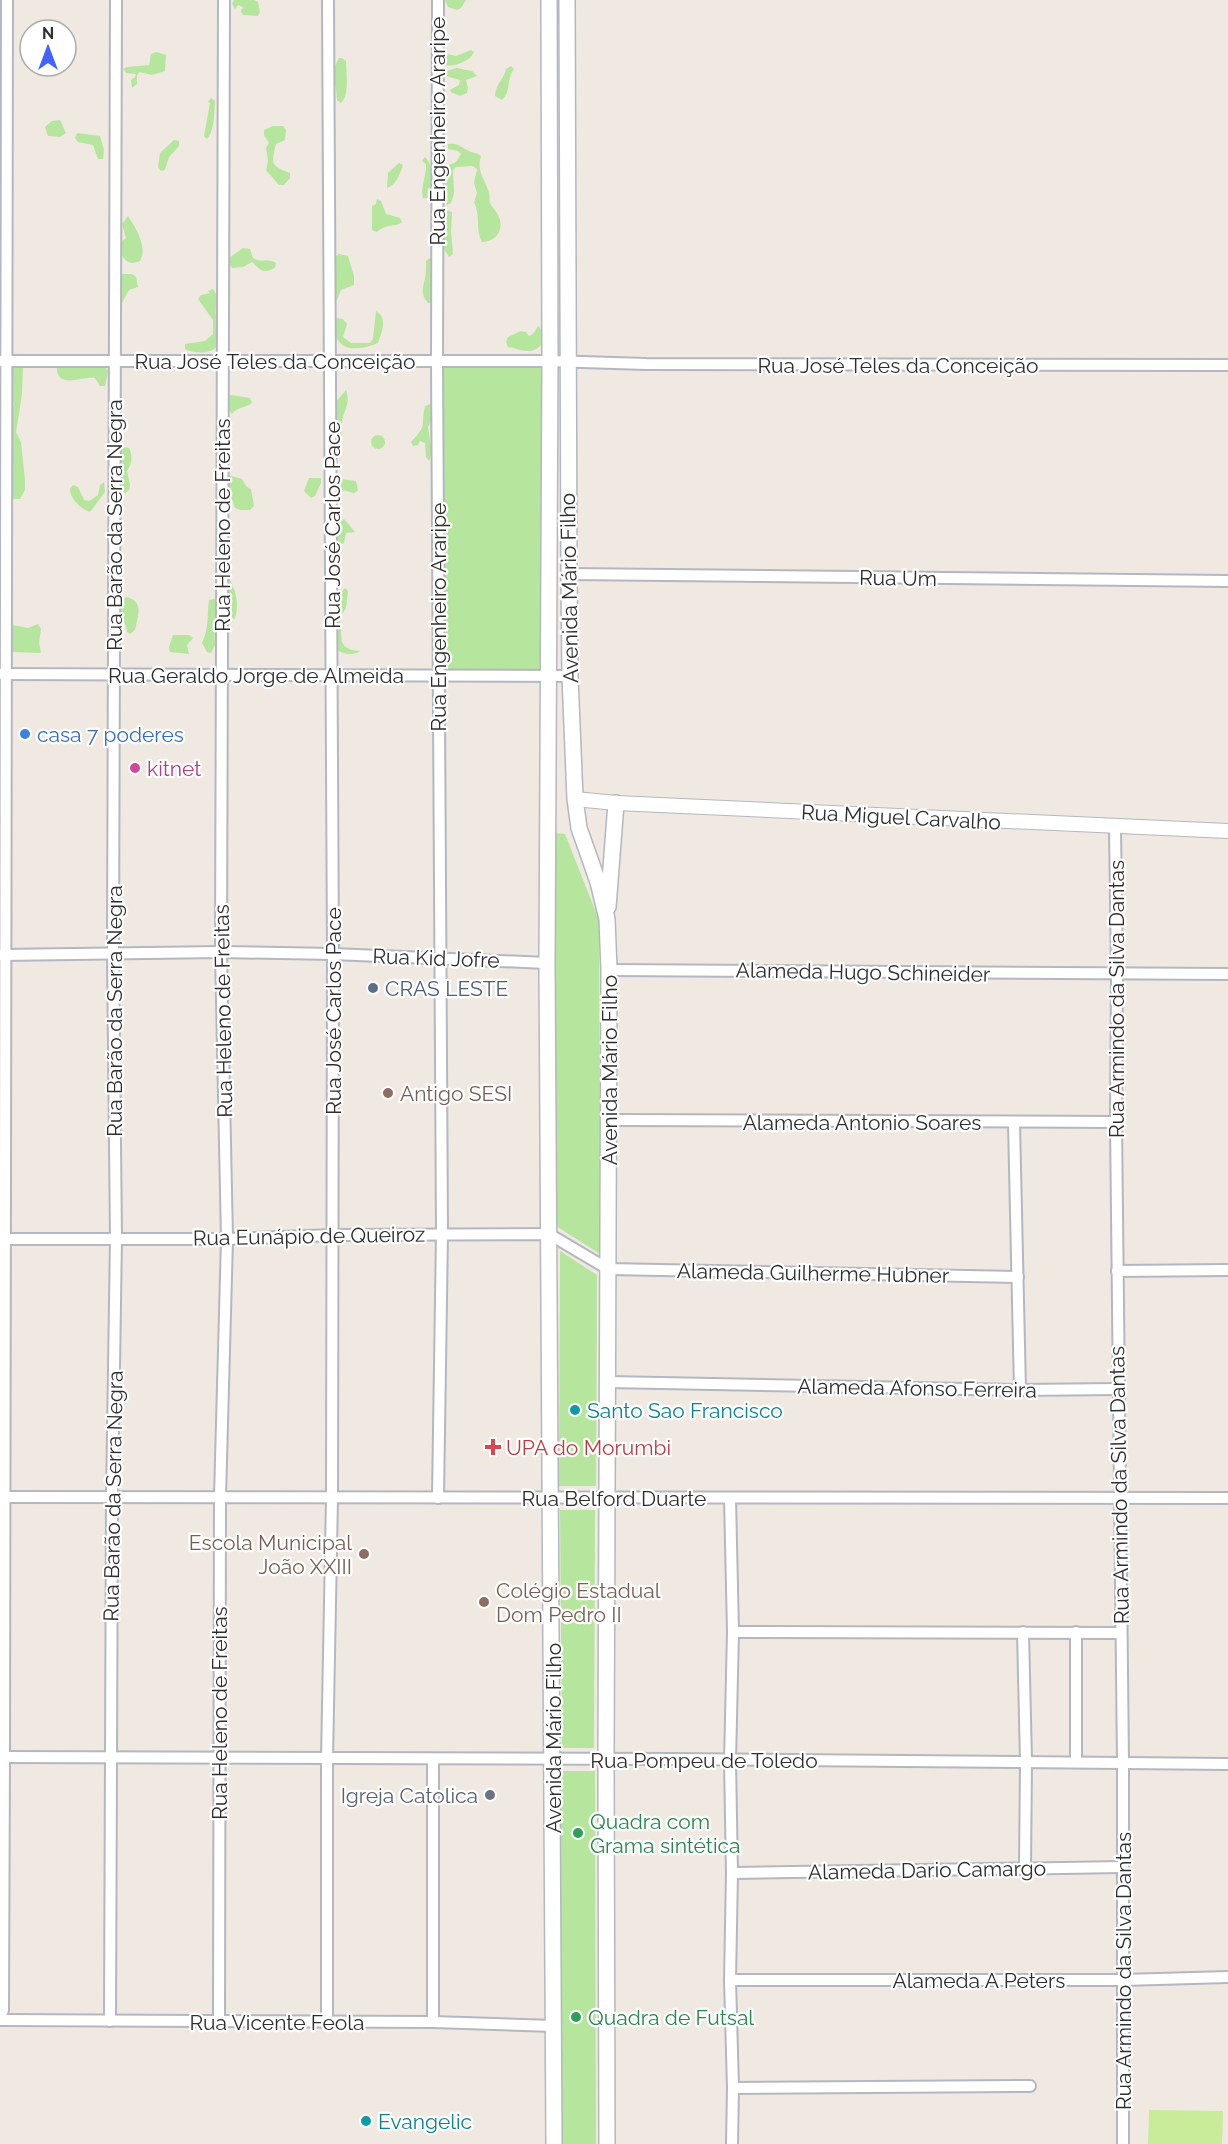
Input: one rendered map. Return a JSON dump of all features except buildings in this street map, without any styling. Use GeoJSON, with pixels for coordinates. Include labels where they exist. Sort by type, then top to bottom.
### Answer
{"type":"FeatureCollection","features":[{"type":"Feature","properties":{"kind":"main road","name":"Avenida Mário Filho"},"geometry":{"type":"LineString","coordinates":[[549,0],[547,963],[552,1498],[554,2144]]}},
{"type":"Feature","properties":{"kind":"main road","name":"Avenida Mário Filho"},"geometry":{"type":"LineString","coordinates":[[567,0],[568,574],[574,799],[579,828],[598,882],[607,919],[609,970],[607,2144]]}},
{"type":"Feature","properties":{"kind":"main road"},"geometry":{"type":"LineString","coordinates":[[607,919],[616,803]]}},
{"type":"Feature","properties":{"kind":"street"},"geometry":{"type":"LineString","coordinates":[[0,2019],[3,2010],[3,362],[7,0]]}},
{"type":"Feature","properties":{"kind":"street","name":"Rua Barão da Serra Negra"},"geometry":{"type":"LineString","coordinates":[[110,2021],[112,1497],[116,1238],[113,954],[116,0]]}},
{"type":"Feature","properties":{"kind":"street","name":"Rua Heleno de Freitas"},"geometry":{"type":"LineString","coordinates":[[219,2021],[220,1497],[227,1239],[221,952],[224,0]]}},
{"type":"Feature","properties":{"kind":"street","name":"Rua José Carlos Pace"},"geometry":{"type":"LineString","coordinates":[[327,2022],[327,1759],[332,1498],[333,1235],[333,676],[328,0]]}},
{"type":"Feature","properties":{"kind":"street","name":"Rua Engenheiro Araripe"},"geometry":{"type":"LineString","coordinates":[[438,0],[436,361],[442,1233],[438,1498]]}},
{"type":"Feature","properties":{"kind":"street","name":"Rua José Teles da Conceição"},"geometry":{"type":"LineString","coordinates":[[3,362],[550,361],[646,364],[1228,365]]}},
{"type":"Feature","properties":{"kind":"street","name":"Rua Um"},"geometry":{"type":"LineString","coordinates":[[568,574],[1228,581]]}},
{"type":"Feature","properties":{"kind":"street","name":"Rua Geraldo Jorge de Almeida"},"geometry":{"type":"LineString","coordinates":[[3,674],[570,676]]}},
{"type":"Feature","properties":{"kind":"street","name":"Rua Miguel Carvalho"},"geometry":{"type":"LineString","coordinates":[[574,799],[616,803],[1228,831]]}},
{"type":"Feature","properties":{"kind":"street","name":"Rua Armindo da Silva Dantas"},"geometry":{"type":"LineString","coordinates":[[1115,827],[1118,1389],[1123,1762],[1123,2144]]}},
{"type":"Feature","properties":{"kind":"street","name":"Rua Kid Jofre"},"geometry":{"type":"LineString","coordinates":[[3,955],[221,952],[547,963]]}},
{"type":"Feature","properties":{"kind":"street","name":"Alameda Hugo Schineider"},"geometry":{"type":"LineString","coordinates":[[609,970],[1228,975]]}},
{"type":"Feature","properties":{"kind":"street","name":"Alameda Antonio Soares"},"geometry":{"type":"LineString","coordinates":[[609,1120],[1116,1122]]}},
{"type":"Feature","properties":{"kind":"street"},"geometry":{"type":"LineString","coordinates":[[1014,1123],[1020,1390]]}},
{"type":"Feature","properties":{"kind":"street","name":"Rua Eunápio de Queiroz"},"geometry":{"type":"LineString","coordinates":[[2,1239],[227,1239],[442,1233],[549,1234]]}},
{"type":"Feature","properties":{"kind":"street"},"geometry":{"type":"LineString","coordinates":[[549,1234],[608,1269]]}},
{"type":"Feature","properties":{"kind":"street","name":"Alameda Guilherme Hubner"},"geometry":{"type":"LineString","coordinates":[[608,1269],[1018,1277]]}},
{"type":"Feature","properties":{"kind":"street"},"geometry":{"type":"LineString","coordinates":[[1117,1270],[1228,1270]]}},
{"type":"Feature","properties":{"kind":"street","name":"Alameda Afonso Ferreira"},"geometry":{"type":"LineString","coordinates":[[608,1382],[1020,1390],[1118,1389]]}},
{"type":"Feature","properties":{"kind":"street","name":"Rua Belford Duarte"},"geometry":{"type":"LineString","coordinates":[[2,1497],[1228,1498]]}},
{"type":"Feature","properties":{"kind":"street"},"geometry":{"type":"LineString","coordinates":[[729,1498],[733,1632],[730,1761],[732,2144]]}},
{"type":"Feature","properties":{"kind":"street"},"geometry":{"type":"LineString","coordinates":[[733,1632],[1121,1633]]}},
{"type":"Feature","properties":{"kind":"street"},"geometry":{"type":"LineString","coordinates":[[1023,1632],[1026,1761],[1025,1868]]}},
{"type":"Feature","properties":{"kind":"street"},"geometry":{"type":"LineString","coordinates":[[1076,1632],[1076,1762]]}},
{"type":"Feature","properties":{"kind":"street","name":"Rua Pompeu de Toledo"},"geometry":{"type":"LineString","coordinates":[[2,1757],[1026,1761],[1228,1764]]}},
{"type":"Feature","properties":{"kind":"street"},"geometry":{"type":"LineString","coordinates":[[433,1759],[433,2022]]}},
{"type":"Feature","properties":{"kind":"street","name":"Alameda Dario Camargo"},"geometry":{"type":"LineString","coordinates":[[732,1873],[1123,1867]]}},
{"type":"Feature","properties":{"kind":"street","name":"Alameda A Peters"},"geometry":{"type":"LineString","coordinates":[[730,1980],[1123,1980],[1228,1977]]}},
{"type":"Feature","properties":{"kind":"street","name":"Rua Vicente Feola"},"geometry":{"type":"LineString","coordinates":[[0,2019],[433,2022],[554,2026]]}},
{"type":"Feature","properties":{"kind":"street"},"geometry":{"type":"LineString","coordinates":[[733,2088],[1030,2086]]}},
{"type":"Feature","properties":{"kind":"green space"},"geometry":{"type":"Polygon","coordinates":[[[234,0],[258,2],[260,12],[258,16],[243,15],[241,11],[243,7],[238,5],[235,9],[232,4],[234,0]]]}},
{"type":"Feature","properties":{"kind":"green space"},"geometry":{"type":"Polygon","coordinates":[[[445,0],[466,0],[457,10],[448,7],[445,0]]]}},
{"type":"Feature","properties":{"kind":"green space"},"geometry":{"type":"Polygon","coordinates":[[[471,50],[474,52],[465,61],[451,66],[443,64],[442,60],[447,54],[456,56],[471,50]]]}},
{"type":"Feature","properties":{"kind":"green space"},"geometry":{"type":"Polygon","coordinates":[[[156,52],[166,55],[165,71],[152,75],[139,72],[137,84],[132,88],[131,80],[136,74],[126,73],[123,69],[149,65],[151,54],[156,52]]]}},
{"type":"Feature","properties":{"kind":"green space"},"geometry":{"type":"Polygon","coordinates":[[[339,58],[346,61],[347,77],[346,95],[341,103],[337,100],[334,74],[339,58]]]}},
{"type":"Feature","properties":{"kind":"green space"},"geometry":{"type":"Polygon","coordinates":[[[511,66],[514,69],[502,100],[495,96],[495,92],[506,69],[511,66]]]}},
{"type":"Feature","properties":{"kind":"green space"},"geometry":{"type":"Polygon","coordinates":[[[456,68],[472,71],[477,76],[466,80],[467,93],[460,96],[450,90],[459,85],[460,80],[446,76],[447,71],[456,68]]]}},
{"type":"Feature","properties":{"kind":"green space"},"geometry":{"type":"Polygon","coordinates":[[[211,98],[215,101],[214,116],[207,139],[204,136],[210,103],[208,102],[211,98]]]}},
{"type":"Feature","properties":{"kind":"green space"},"geometry":{"type":"Polygon","coordinates":[[[60,120],[66,133],[60,137],[48,136],[45,127],[52,121],[60,120]]]}},
{"type":"Feature","properties":{"kind":"green space"},"geometry":{"type":"Polygon","coordinates":[[[273,126],[283,126],[286,130],[285,140],[276,144],[273,156],[276,166],[290,173],[290,178],[284,185],[279,185],[266,170],[268,161],[266,148],[269,143],[264,130],[273,126]]]}},
{"type":"Feature","properties":{"kind":"green space"},"geometry":{"type":"Polygon","coordinates":[[[77,133],[100,136],[104,150],[103,159],[98,159],[93,145],[78,142],[75,138],[77,133]]]}},
{"type":"Feature","properties":{"kind":"green space"},"geometry":{"type":"Polygon","coordinates":[[[174,140],[179,141],[179,146],[169,157],[165,170],[161,171],[158,167],[160,153],[174,140]]]}},
{"type":"Feature","properties":{"kind":"green space"},"geometry":{"type":"Polygon","coordinates":[[[448,144],[458,145],[481,156],[480,167],[490,203],[501,225],[496,237],[492,240],[482,242],[480,237],[474,202],[477,193],[474,183],[477,169],[473,166],[456,167],[453,170],[454,194],[451,203],[447,205],[444,195],[447,166],[456,162],[461,154],[448,149],[448,144]]]}},
{"type":"Feature","properties":{"kind":"green space"},"geometry":{"type":"Polygon","coordinates":[[[425,157],[431,166],[433,177],[428,198],[423,198],[422,194],[426,164],[422,161],[425,157]]]}},
{"type":"Feature","properties":{"kind":"green space"},"geometry":{"type":"Polygon","coordinates":[[[399,163],[403,165],[399,175],[395,182],[387,188],[388,173],[399,163]]]}},
{"type":"Feature","properties":{"kind":"green space"},"geometry":{"type":"Polygon","coordinates":[[[377,199],[381,201],[386,214],[400,218],[402,222],[377,232],[372,230],[372,206],[376,204],[377,199]]]}},
{"type":"Feature","properties":{"kind":"green space"},"geometry":{"type":"Polygon","coordinates":[[[445,210],[452,212],[453,254],[449,257],[443,247],[441,213],[445,210]]]}},
{"type":"Feature","properties":{"kind":"green space"},"geometry":{"type":"Polygon","coordinates":[[[128,216],[143,250],[140,261],[132,263],[123,257],[119,250],[122,241],[126,238],[122,224],[128,216]]]}},
{"type":"Feature","properties":{"kind":"green space"},"geometry":{"type":"Polygon","coordinates":[[[243,248],[250,249],[253,258],[276,263],[275,268],[262,270],[252,262],[243,267],[232,268],[228,262],[229,258],[243,248]]]}},
{"type":"Feature","properties":{"kind":"green space"},"geometry":{"type":"Polygon","coordinates":[[[339,254],[348,256],[354,276],[354,285],[341,290],[337,300],[333,297],[332,287],[335,277],[332,273],[333,258],[339,254]]]}},
{"type":"Feature","properties":{"kind":"green space"},"geometry":{"type":"Polygon","coordinates":[[[430,258],[434,261],[431,285],[432,303],[428,303],[423,291],[426,261],[430,258]]]}},
{"type":"Feature","properties":{"kind":"green space"},"geometry":{"type":"Polygon","coordinates":[[[132,274],[136,277],[138,287],[129,290],[122,303],[118,295],[118,276],[132,274]]]}},
{"type":"Feature","properties":{"kind":"green space"},"geometry":{"type":"Polygon","coordinates":[[[213,289],[218,297],[216,303],[217,347],[206,352],[189,351],[185,349],[185,344],[205,341],[213,334],[213,320],[198,299],[213,289]]]}},
{"type":"Feature","properties":{"kind":"green space"},"geometry":{"type":"Polygon","coordinates":[[[376,311],[383,321],[378,343],[352,348],[340,343],[335,329],[335,318],[343,319],[347,324],[343,337],[351,343],[370,343],[373,339],[376,311]]]}},
{"type":"Feature","properties":{"kind":"green space"},"geometry":{"type":"Polygon","coordinates":[[[538,326],[543,338],[537,348],[523,351],[508,347],[506,342],[508,337],[521,331],[526,332],[529,336],[538,326]]]}},
{"type":"Feature","properties":{"kind":"green space"},"geometry":{"type":"Polygon","coordinates":[[[60,363],[102,363],[108,371],[105,386],[100,386],[95,378],[65,380],[61,378],[57,367],[60,363]]]}},
{"type":"Feature","properties":{"kind":"green space"},"geometry":{"type":"Polygon","coordinates":[[[12,364],[23,366],[22,394],[16,432],[21,442],[25,480],[25,490],[20,499],[11,499],[8,423],[14,404],[7,386],[12,364]]]}},
{"type":"Feature","properties":{"kind":"green space"},"geometry":{"type":"Polygon","coordinates":[[[496,365],[498,368],[548,368],[545,670],[440,669],[439,368],[484,368],[496,365]]]}},
{"type":"Feature","properties":{"kind":"green space"},"geometry":{"type":"Polygon","coordinates":[[[346,390],[348,400],[341,438],[340,443],[336,444],[334,404],[346,390]]]}},
{"type":"Feature","properties":{"kind":"green space"},"geometry":{"type":"Polygon","coordinates":[[[230,395],[250,398],[252,403],[232,414],[226,406],[226,397],[230,395]]]}},
{"type":"Feature","properties":{"kind":"green space"},"geometry":{"type":"Polygon","coordinates":[[[431,404],[433,416],[428,427],[432,452],[429,461],[426,457],[425,443],[420,441],[418,445],[413,446],[411,442],[422,428],[425,406],[431,404]]]}},
{"type":"Feature","properties":{"kind":"green space"},"geometry":{"type":"Polygon","coordinates":[[[375,435],[381,435],[385,442],[381,449],[375,449],[371,445],[371,439],[375,435]]]}},
{"type":"Feature","properties":{"kind":"green space"},"geometry":{"type":"Polygon","coordinates":[[[123,447],[129,448],[131,457],[127,471],[130,485],[129,490],[125,493],[117,488],[119,450],[123,447]]]}},
{"type":"Feature","properties":{"kind":"green space"},"geometry":{"type":"Polygon","coordinates":[[[228,475],[242,479],[251,489],[254,506],[250,510],[235,508],[225,479],[228,475]]]}},
{"type":"Feature","properties":{"kind":"green space"},"geometry":{"type":"Polygon","coordinates":[[[309,478],[321,478],[315,496],[311,498],[304,491],[309,478]]]}},
{"type":"Feature","properties":{"kind":"green space"},"geometry":{"type":"Polygon","coordinates":[[[341,479],[356,481],[358,490],[354,493],[339,489],[338,483],[341,479]]]}},
{"type":"Feature","properties":{"kind":"green space"},"geometry":{"type":"Polygon","coordinates":[[[104,482],[105,492],[90,512],[74,500],[70,489],[73,485],[78,487],[84,500],[89,501],[98,495],[100,485],[104,482]]]}},
{"type":"Feature","properties":{"kind":"green space"},"geometry":{"type":"Polygon","coordinates":[[[344,519],[355,532],[346,533],[344,543],[339,545],[335,536],[335,523],[344,519]]]}},
{"type":"Feature","properties":{"kind":"green space"},"geometry":{"type":"Polygon","coordinates":[[[227,575],[236,596],[237,608],[234,620],[230,614],[228,618],[227,613],[227,575]]]}},
{"type":"Feature","properties":{"kind":"green space"},"geometry":{"type":"Polygon","coordinates":[[[345,588],[348,591],[346,605],[339,617],[343,644],[352,650],[360,651],[353,654],[343,653],[334,648],[335,598],[345,588]]]}},
{"type":"Feature","properties":{"kind":"green space"},"geometry":{"type":"Polygon","coordinates":[[[126,597],[134,600],[139,609],[135,629],[130,634],[127,632],[118,609],[118,605],[126,597]]]}},
{"type":"Feature","properties":{"kind":"green space"},"geometry":{"type":"Polygon","coordinates":[[[209,600],[218,600],[222,609],[214,624],[215,645],[211,653],[207,652],[202,643],[207,627],[209,600]]]}},
{"type":"Feature","properties":{"kind":"green space"},"geometry":{"type":"Polygon","coordinates":[[[38,624],[41,629],[39,643],[41,653],[13,652],[10,649],[9,639],[13,625],[28,628],[38,624]]]}},
{"type":"Feature","properties":{"kind":"green space"},"geometry":{"type":"Polygon","coordinates":[[[173,635],[189,635],[193,638],[187,645],[189,654],[170,652],[169,647],[173,635]]]}},
{"type":"Feature","properties":{"kind":"green space"},"geometry":{"type":"Polygon","coordinates":[[[555,833],[565,834],[599,920],[600,1254],[556,1226],[555,833]]]}},
{"type":"Feature","properties":{"kind":"green space"},"geometry":{"type":"Polygon","coordinates":[[[560,1251],[597,1275],[596,1486],[559,1486],[560,1251]]]}},
{"type":"Feature","properties":{"kind":"green space"},"geometry":{"type":"Polygon","coordinates":[[[560,1510],[595,1510],[594,1748],[562,1748],[560,1510]]]}},
{"type":"Feature","properties":{"kind":"green space"},"geometry":{"type":"Polygon","coordinates":[[[561,1771],[595,1771],[596,2144],[561,2144],[561,1771]]]}},
{"type":"Feature","properties":{"kind":"green space"},"geometry":{"type":"Polygon","coordinates":[[[1149,2110],[1223,2111],[1222,2144],[1148,2144],[1149,2110]]]}},
{"type":"Feature","properties":{"kind":"place","name":"casa 7 poderes"},"geometry":{"type":"Point","coordinates":[25,734]}},
{"type":"Feature","properties":{"kind":"place","name":"kitnet"},"geometry":{"type":"Point","coordinates":[135,768]}},
{"type":"Feature","properties":{"kind":"place","name":"CRAS LESTE"},"geometry":{"type":"Point","coordinates":[373,988]}},
{"type":"Feature","properties":{"kind":"place","name":"Antigo SESI"},"geometry":{"type":"Point","coordinates":[388,1093]}},
{"type":"Feature","properties":{"kind":"place","name":"Santo Sao Francisco"},"geometry":{"type":"Point","coordinates":[575,1410]}},
{"type":"Feature","properties":{"kind":"place","name":"UPA do Morumbi"},"geometry":{"type":"Point","coordinates":[493,1447]}},
{"type":"Feature","properties":{"kind":"place","name":"Escola Municipal João XXIII"},"geometry":{"type":"Point","coordinates":[364,1554]}},
{"type":"Feature","properties":{"kind":"place","name":"Colégio Estadual Dom Pedro II"},"geometry":{"type":"Point","coordinates":[484,1602]}},
{"type":"Feature","properties":{"kind":"place","name":"Igreja Catolica"},"geometry":{"type":"Point","coordinates":[490,1795]}},
{"type":"Feature","properties":{"kind":"place","name":"Quadra com Grama sintética"},"geometry":{"type":"Point","coordinates":[578,1833]}},
{"type":"Feature","properties":{"kind":"place","name":"Quadra de Futsal"},"geometry":{"type":"Point","coordinates":[576,2017]}},
{"type":"Feature","properties":{"kind":"place","name":"Evangelic"},"geometry":{"type":"Point","coordinates":[366,2121]}}]}
